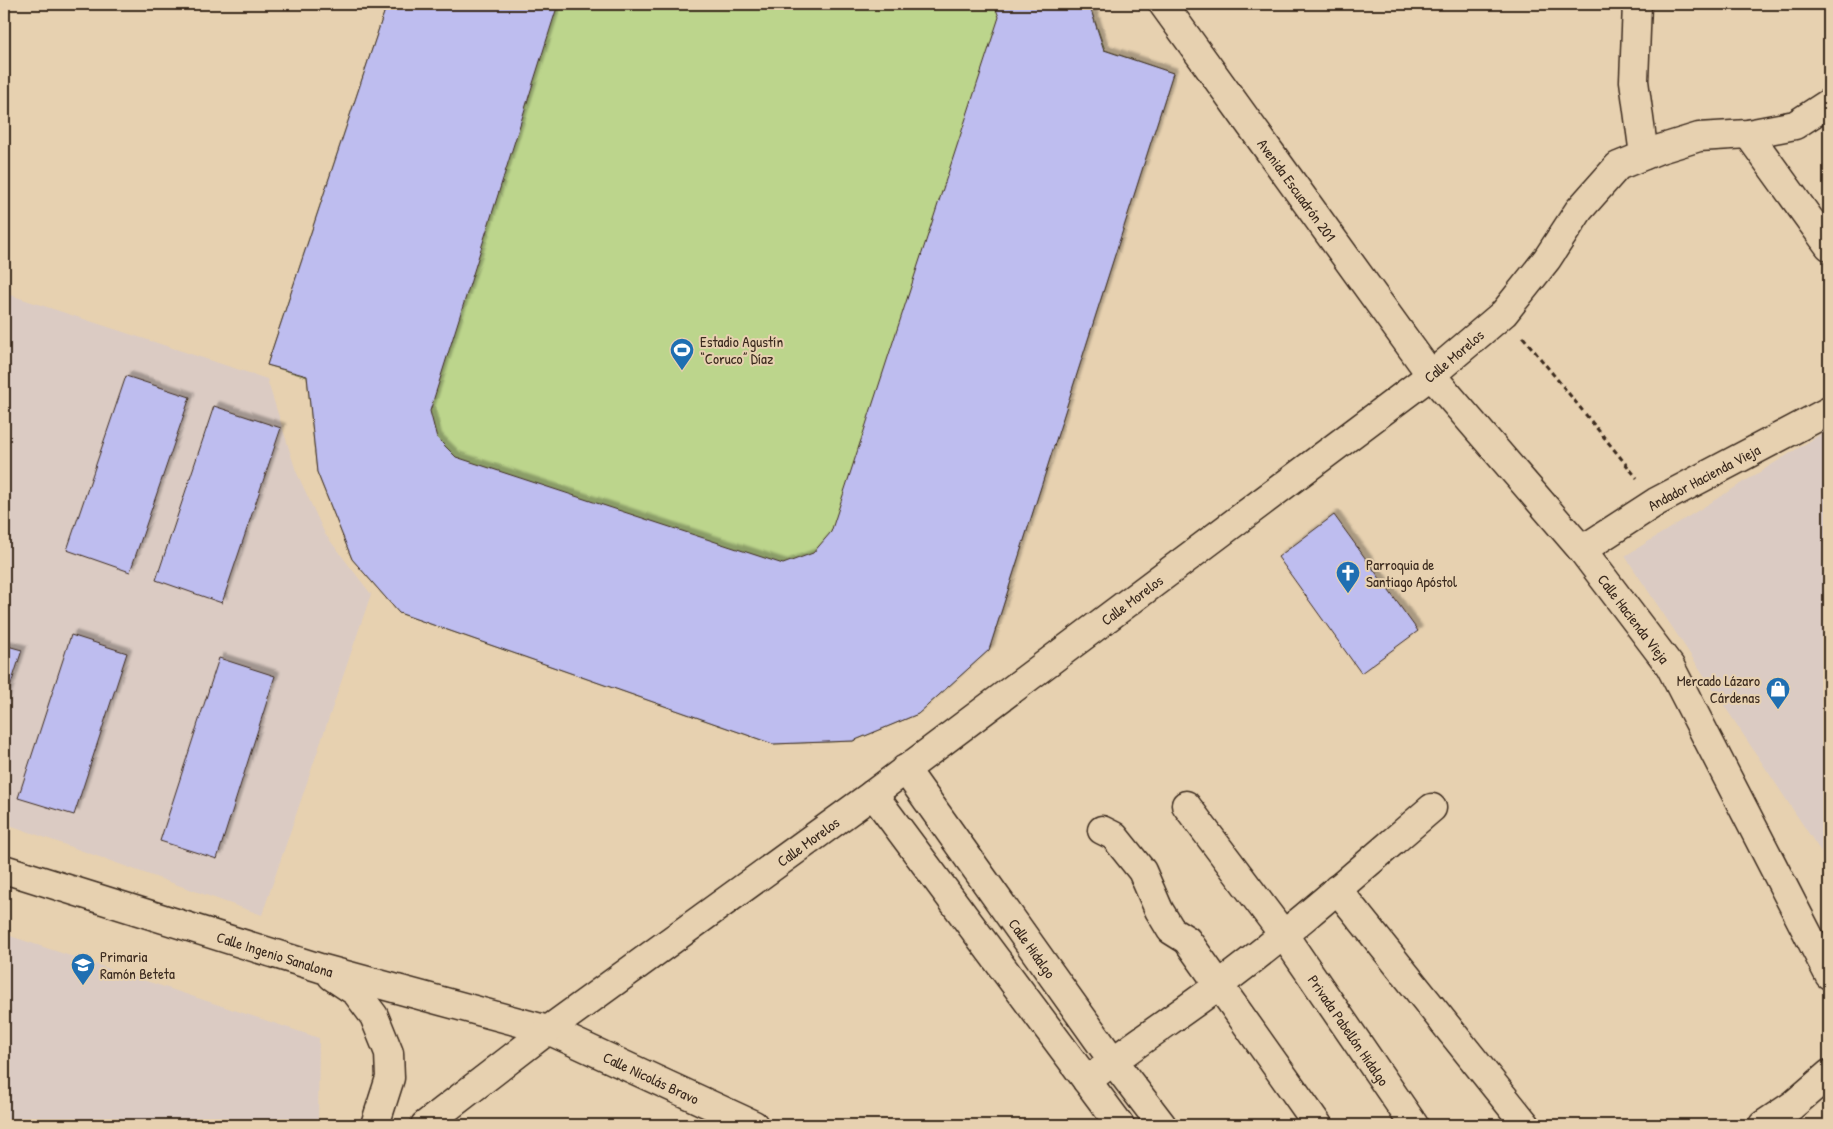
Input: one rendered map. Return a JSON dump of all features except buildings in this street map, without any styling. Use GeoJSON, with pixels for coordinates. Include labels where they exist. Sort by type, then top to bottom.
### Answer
{"type":"FeatureCollection","features":[{"type":"Feature","properties":{"kind":"street","name":"Avenida Escuadrón 201"},"geometry":{"type":"LineString","coordinates":[[1163,4],[1431,375]]}},
{"type":"Feature","properties":{"kind":"street"},"geometry":{"type":"LineString","coordinates":[[1637,4],[1634,81],[1644,155]]}},
{"type":"Feature","properties":{"kind":"street","name":"Calle Morelos"},"geometry":{"type":"LineString","coordinates":[[425,1125],[548,1030],[873,794],[1431,375],[1504,313],[1547,259],[1579,210],[1618,166],[1644,155],[1700,137],[1748,134],[1795,125],[1829,103]]}},
{"type":"Feature","properties":{"kind":"street"},"geometry":{"type":"LineString","coordinates":[[1748,134],[1829,246]]}},
{"type":"Feature","properties":{"kind":"street","name":"Calle Hacienda Vieja"},"geometry":{"type":"LineString","coordinates":[[1431,375],[1582,550],[1670,666],[1829,975]]}},
{"type":"Feature","properties":{"kind":"street","name":"Andador Hacienda Vieja"},"geometry":{"type":"LineString","coordinates":[[1582,550],[1656,502],[1829,411]]}},
{"type":"Feature","properties":{"kind":"street","name":"Calle Hidalgo"},"geometry":{"type":"LineString","coordinates":[[905,770],[1113,1061],[1162,1125]]}},
{"type":"Feature","properties":{"kind":"street"},"geometry":{"type":"LineString","coordinates":[[873,794],[1120,1125]]}},
{"type":"Feature","properties":{"kind":"street","name":"Privada Pabellón Hidalgo"},"geometry":{"type":"LineString","coordinates":[[1186,805],[1283,934],[1414,1125]]}},
{"type":"Feature","properties":{"kind":"street"},"geometry":{"type":"LineString","coordinates":[[1087,1081],[1220,985],[1432,808]]}},
{"type":"Feature","properties":{"kind":"street"},"geometry":{"type":"LineString","coordinates":[[1102,830],[1114,836],[1142,871],[1159,910],[1171,930],[1187,940],[1318,1125]]}},
{"type":"Feature","properties":{"kind":"street","name":"Calle Ingenio Sanalona"},"geometry":{"type":"LineString","coordinates":[[4,869],[320,968],[548,1030]]}},
{"type":"Feature","properties":{"kind":"street"},"geometry":{"type":"LineString","coordinates":[[1337,889],[1526,1125]]}},
{"type":"Feature","properties":{"kind":"street"},"geometry":{"type":"LineString","coordinates":[[320,968],[356,992],[374,1016],[389,1053],[390,1078],[375,1125]]}},
{"type":"Feature","properties":{"kind":"street","name":"Calle Nicolás Bravo"},"geometry":{"type":"LineString","coordinates":[[548,1030],[754,1125]]}},
{"type":"Feature","properties":{"kind":"street"},"geometry":{"type":"LineString","coordinates":[[1763,1125],[1793,1105],[1829,1074]]}},
{"type":"Feature","properties":{"kind":"path"},"geometry":{"type":"LineString","coordinates":[[1504,313],[1656,502]]}},
{"type":"Feature","properties":{"kind":"shaded area"},"geometry":{"type":"Polygon","coordinates":[[[4,293],[267,379],[296,471],[325,534],[371,594],[262,915],[4,823],[4,293]]]}},
{"type":"Feature","properties":{"kind":"shaded area","name":"Mercado Lázaro Cárdenas"},"geometry":{"type":"Polygon","coordinates":[[[1829,429],[1829,864],[1625,556],[1829,429]]]}},
{"type":"Feature","properties":{"kind":"shaded area","name":"Primaria Ramón Beteta"},"geometry":{"type":"Polygon","coordinates":[[[4,934],[319,1038],[318,1125],[4,1125],[4,934]]]}},
{"type":"Feature","properties":{"kind":"green space","name":"Estadio Agustín “Coruco” Díaz"},"geometry":{"type":"Polygon","coordinates":[[[387,4],[1089,4],[1105,50],[1173,73],[989,650],[918,714],[853,741],[773,744],[399,613],[352,559],[317,472],[307,377],[267,365],[387,4]]]}},
{"type":"Feature","properties":{"kind":"place","name":"Estadio Agustín “Coruco” Díaz"},"geometry":{"type":"Point","coordinates":[682,371]}},
{"type":"Feature","properties":{"kind":"place","name":"Parroquia de Santiago Apóstol"},"geometry":{"type":"Point","coordinates":[1348,594]}},
{"type":"Feature","properties":{"kind":"place","name":"Mercado Lázaro Cárdenas"},"geometry":{"type":"Point","coordinates":[1778,710]}},
{"type":"Feature","properties":{"kind":"place","name":"Primaria Ramón Beteta"},"geometry":{"type":"Point","coordinates":[83,986]}}]}
